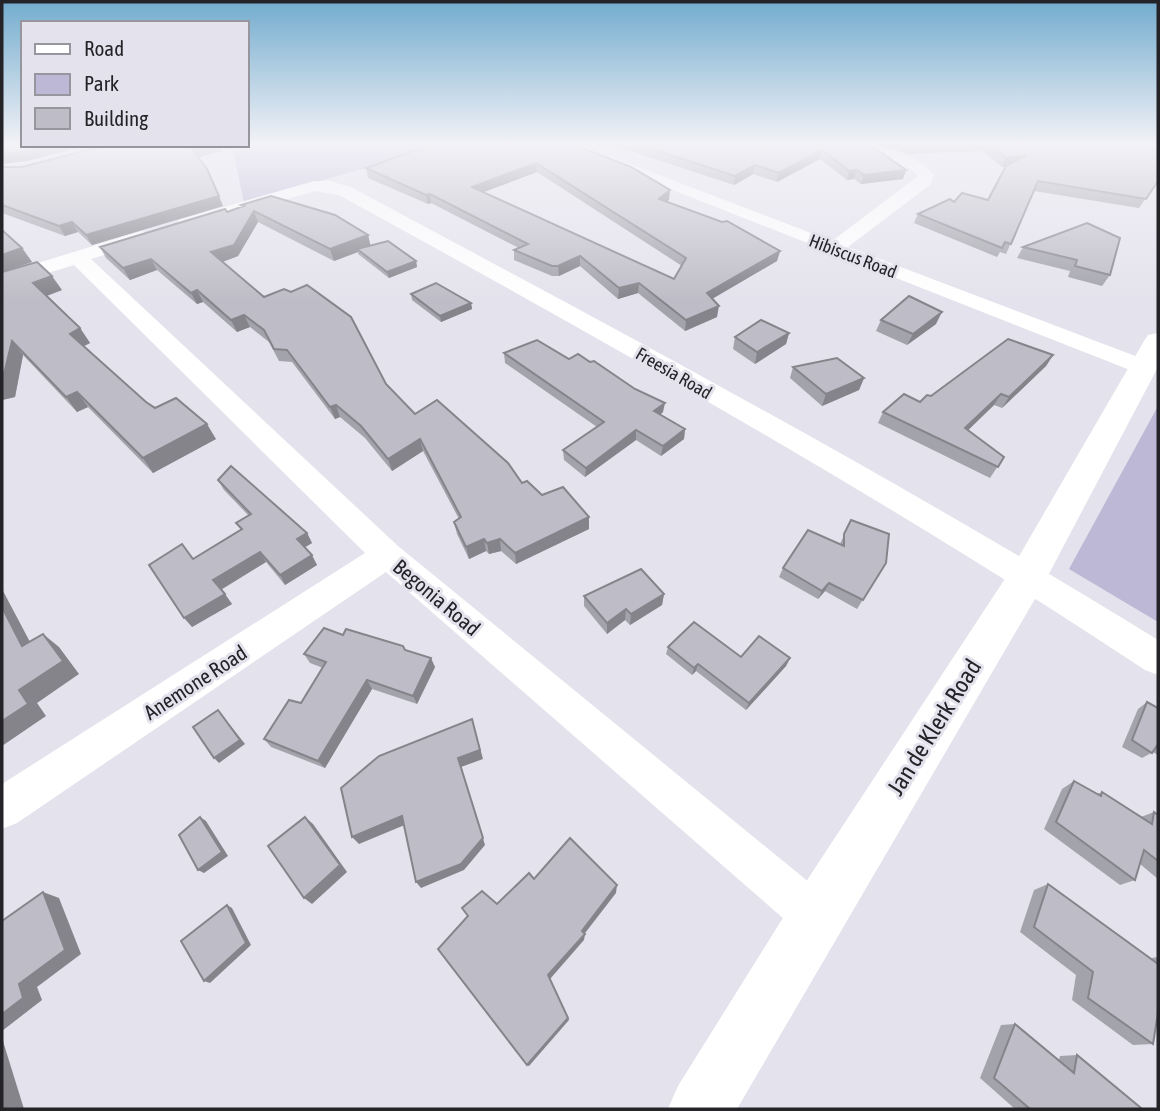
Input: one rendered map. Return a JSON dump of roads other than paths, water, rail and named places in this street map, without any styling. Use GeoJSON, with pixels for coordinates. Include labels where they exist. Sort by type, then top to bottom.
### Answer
{"type":"FeatureCollection","features":[{"type":"Feature","properties":{"kind":"street","name":"Freesia Road"},"geometry":{"type":"LineString","coordinates":[[77,257],[281,196]]}},
{"type":"Feature","properties":{"kind":"street","name":"Freesia Road"},"geometry":{"type":"LineString","coordinates":[[354,196],[561,309],[1028,576],[1158,659]]}},
{"type":"Feature","properties":{"kind":"street","name":"Hibiscus Road"},"geometry":{"type":"LineString","coordinates":[[698,196],[834,248],[1151,354]]}},
{"type":"Feature","properties":{"kind":"street"},"geometry":{"type":"LineString","coordinates":[[834,248],[906,196]]}},
{"type":"Feature","properties":{"kind":"street"},"geometry":{"type":"LineString","coordinates":[[2,281],[77,257]]}},
{"type":"Feature","properties":{"kind":"street","name":"Begonia Road"},"geometry":{"type":"LineString","coordinates":[[77,257],[387,555],[816,917]]}},
{"type":"Feature","properties":{"kind":"street","name":"Jan de Klerk Road"},"geometry":{"type":"LineString","coordinates":[[701,1109],[816,917],[1028,576],[1151,354]]}},
{"type":"Feature","properties":{"kind":"street","name":"Anemone Road"},"geometry":{"type":"LineString","coordinates":[[2,808],[387,555]]}}]}
